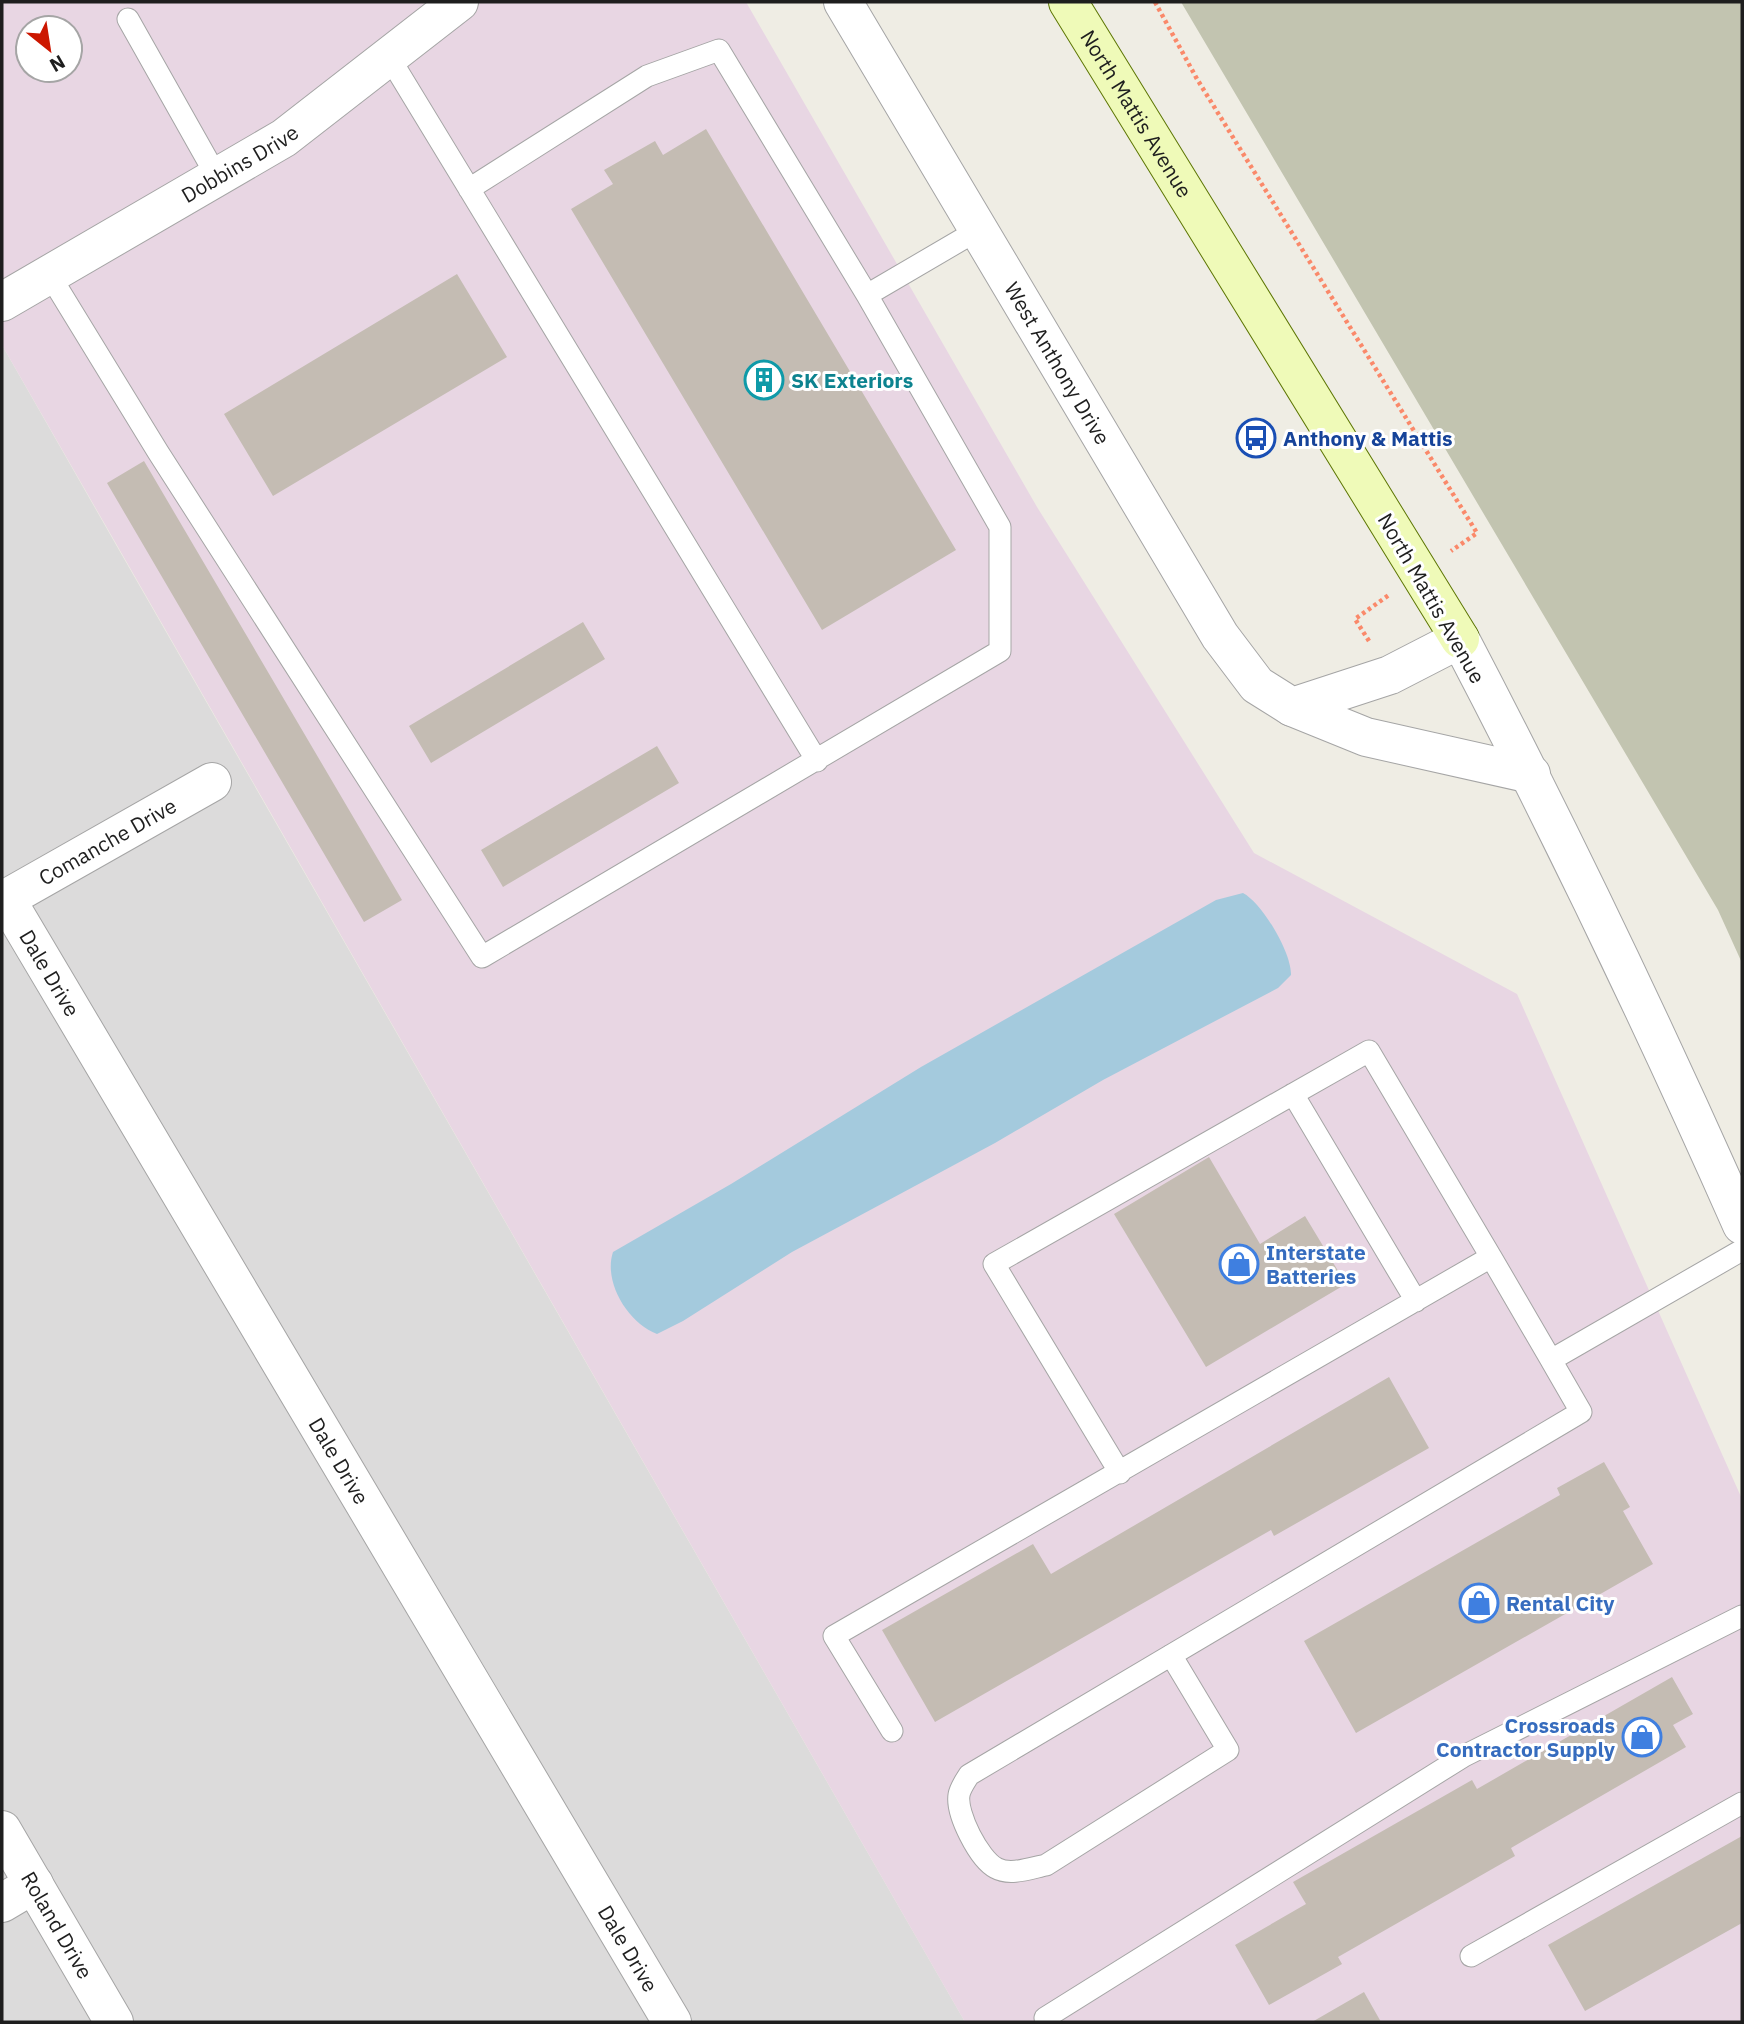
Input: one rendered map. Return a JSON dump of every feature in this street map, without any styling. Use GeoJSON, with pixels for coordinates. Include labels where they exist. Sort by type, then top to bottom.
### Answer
{"type":"FeatureCollection","features":[{"type":"Feature","properties":{"kind":"main road","name":"North Mattis Avenue"},"geometry":{"type":"LineString","coordinates":[[1068,2],[1460,639]]}},
{"type":"Feature","properties":{"kind":"street","name":"Dobbins Drive"},"geometry":{"type":"LineString","coordinates":[[2,302],[284,138],[459,2]]}},
{"type":"Feature","properties":{"kind":"street","name":"West Anthony Drive"},"geometry":{"type":"LineString","coordinates":[[843,2],[1220,636],[1257,685],[1292,707],[1366,737],[1531,774]]}},
{"type":"Feature","properties":{"kind":"street"},"geometry":{"type":"LineString","coordinates":[[1292,707],[1380,679],[1460,639]]}},
{"type":"Feature","properties":{"kind":"street","name":"North Mattis Avenue"},"geometry":{"type":"LineString","coordinates":[[1460,639],[1531,774],[1658,1035],[1742,1225]]}},
{"type":"Feature","properties":{"kind":"street","name":"Comanche Drive"},"geometry":{"type":"LineString","coordinates":[[4,900],[212,782]]}},
{"type":"Feature","properties":{"kind":"street","name":"Dale Drive"},"geometry":{"type":"LineString","coordinates":[[4,900],[672,2022]]}},
{"type":"Feature","properties":{"kind":"street","name":"Roland Drive"},"geometry":{"type":"LineString","coordinates":[[2,1830],[18,1894],[114,2022]]}},
{"type":"Feature","properties":{"kind":"lane"},"geometry":{"type":"LineString","coordinates":[[128,19],[217,177]]}},
{"type":"Feature","properties":{"kind":"lane"},"geometry":{"type":"LineString","coordinates":[[49,274],[158,452],[482,957],[1000,651],[1000,527],[867,295],[719,50],[648,76],[469,188]]}},
{"type":"Feature","properties":{"kind":"lane"},"geometry":{"type":"LineString","coordinates":[[389,57],[817,761]]}},
{"type":"Feature","properties":{"kind":"lane"},"geometry":{"type":"LineString","coordinates":[[867,295],[978,230]]}},
{"type":"Feature","properties":{"kind":"lane"},"geometry":{"type":"LineString","coordinates":[[1120,1473],[993,1264],[1369,1051],[1581,1412],[1171,1655],[969,1775],[959,1795],[962,1817],[975,1845],[996,1868],[1012,1871],[1045,1865],[1228,1750],[1171,1655]]}},
{"type":"Feature","properties":{"kind":"lane"},"geometry":{"type":"LineString","coordinates":[[1293,1094],[1416,1301]]}},
{"type":"Feature","properties":{"kind":"lane"},"geometry":{"type":"LineString","coordinates":[[1551,1360],[1742,1250]]}},
{"type":"Feature","properties":{"kind":"lane"},"geometry":{"type":"LineString","coordinates":[[892,1731],[834,1636],[1491,1257]]}},
{"type":"Feature","properties":{"kind":"lane"},"geometry":{"type":"LineString","coordinates":[[1045,2018],[1464,1756],[1742,1616]]}},
{"type":"Feature","properties":{"kind":"lane"},"geometry":{"type":"LineString","coordinates":[[1471,1956],[1742,1803]]}},
{"type":"Feature","properties":{"kind":"path"},"geometry":{"type":"LineString","coordinates":[[1155,2],[1198,79],[1477,533]]}},
{"type":"Feature","properties":{"kind":"shaded area"},"geometry":{"type":"Polygon","coordinates":[[[2,2],[746,2],[1037,507],[1254,853],[1517,994],[1742,1499],[1742,2022],[965,2022],[2,345],[2,2]]]}},
{"type":"Feature","properties":{"kind":"shaded area"},"geometry":{"type":"Polygon","coordinates":[[[1181,2],[1742,2],[1742,963],[1718,910],[1181,2]]]}},
{"type":"Feature","properties":{"kind":"shaded area"},"geometry":{"type":"Polygon","coordinates":[[[2,345],[119,550],[965,2022],[2,2022],[2,345]]]}},
{"type":"Feature","properties":{"kind":"water"},"geometry":{"type":"Polygon","coordinates":[[[1243,893],[1251,898],[1267,918],[1287,954],[1291,975],[1278,988],[1103,1080],[995,1143],[792,1252],[683,1321],[657,1334],[636,1321],[620,1300],[612,1276],[613,1252],[731,1184],[921,1067],[1216,900],[1243,893]]]}},
{"type":"Feature","properties":{"kind":"building","name":"SK Exteriors"},"geometry":{"type":"Polygon","coordinates":[[[706,129],[956,550],[822,630],[571,209],[613,184],[604,170],[655,141],[663,155],[706,129]]]}},
{"type":"Feature","properties":{"kind":"building"},"geometry":{"type":"Polygon","coordinates":[[[457,274],[507,357],[273,496],[224,414],[457,274]]]}},
{"type":"Feature","properties":{"kind":"building"},"geometry":{"type":"Polygon","coordinates":[[[144,461],[402,900],[364,922],[107,483],[144,461]]]}},
{"type":"Feature","properties":{"kind":"building"},"geometry":{"type":"Polygon","coordinates":[[[583,622],[605,659],[431,763],[409,726],[583,622]]]}},
{"type":"Feature","properties":{"kind":"building"},"geometry":{"type":"Polygon","coordinates":[[[657,746],[679,783],[503,887],[481,850],[657,746]]]}},
{"type":"Feature","properties":{"kind":"building","name":"Interstate Batteries"},"geometry":{"type":"Polygon","coordinates":[[[1209,1157],[1260,1244],[1305,1216],[1346,1284],[1206,1367],[1114,1214],[1209,1157]]]}},
{"type":"Feature","properties":{"kind":"building"},"geometry":{"type":"Polygon","coordinates":[[[1389,1377],[1429,1448],[1274,1536],[1271,1530],[935,1722],[882,1630],[1033,1544],[1051,1574],[1389,1377]]]}},
{"type":"Feature","properties":{"kind":"building","name":"Rental City"},"geometry":{"type":"Polygon","coordinates":[[[1604,1462],[1630,1507],[1623,1511],[1653,1564],[1356,1733],[1304,1641],[1560,1495],[1557,1488],[1604,1462]]]}},
{"type":"Feature","properties":{"kind":"building"},"geometry":{"type":"Polygon","coordinates":[[[1672,1677],[1693,1714],[1673,1725],[1686,1747],[1511,1848],[1515,1856],[1338,1957],[1342,1964],[1269,2005],[1235,1945],[1306,1904],[1293,1882],[1472,1780],[1477,1789],[1672,1677]]]}},
{"type":"Feature","properties":{"kind":"building"},"geometry":{"type":"Polygon","coordinates":[[[1742,1836],[1742,1923],[1585,2011],[1548,1945],[1742,1836]]]}},
{"type":"Feature","properties":{"kind":"building"},"geometry":{"type":"Polygon","coordinates":[[[1364,1992],[1381,2022],[1312,2022],[1364,1992]]]}},
{"type":"Feature","properties":{"kind":"place","name":"SK Exteriors"},"geometry":{"type":"Point","coordinates":[764,380]}},
{"type":"Feature","properties":{"kind":"place","name":"Anthony & Mattis"},"geometry":{"type":"Point","coordinates":[1256,438]}},
{"type":"Feature","properties":{"kind":"place","name":"Interstate Batteries"},"geometry":{"type":"Point","coordinates":[1239,1264]}},
{"type":"Feature","properties":{"kind":"place","name":"Rental City"},"geometry":{"type":"Point","coordinates":[1479,1603]}},
{"type":"Feature","properties":{"kind":"place","name":"Crossroads Contractor Supply"},"geometry":{"type":"Point","coordinates":[1642,1737]}}]}
